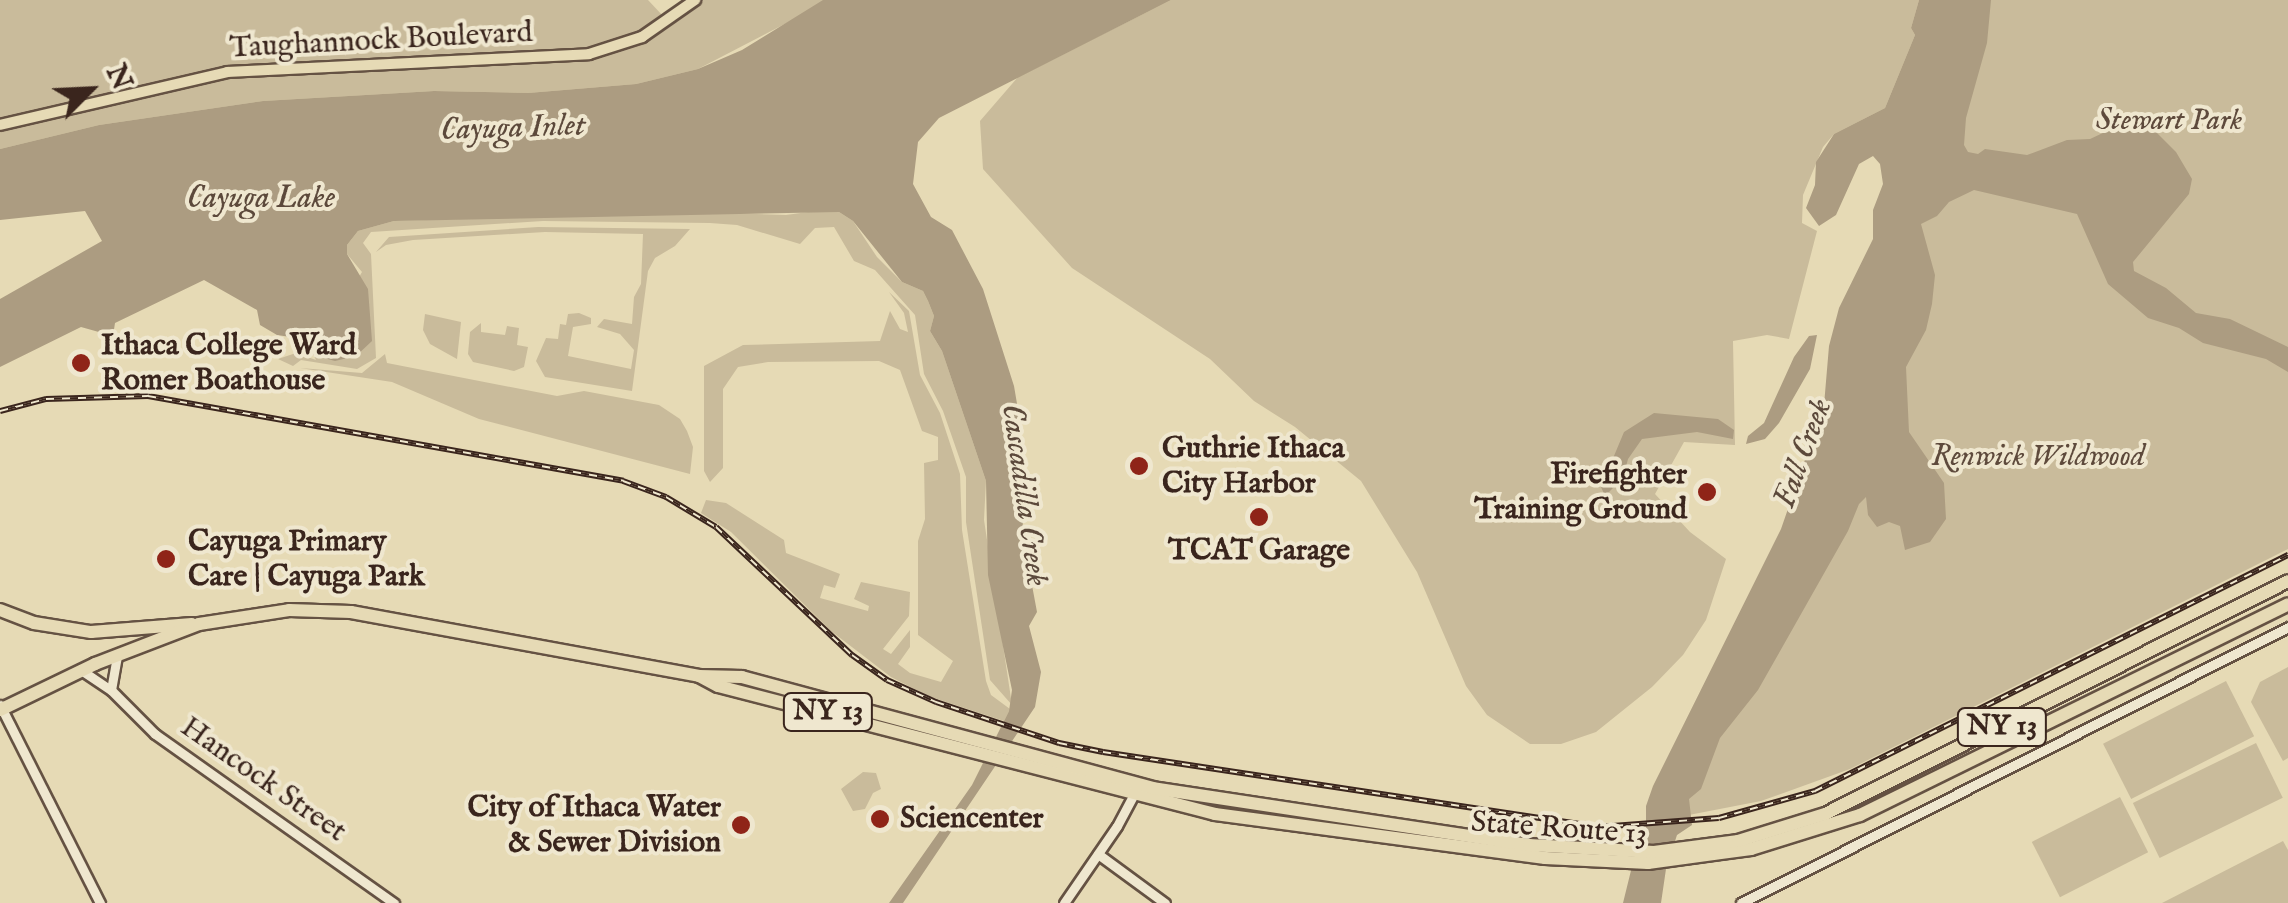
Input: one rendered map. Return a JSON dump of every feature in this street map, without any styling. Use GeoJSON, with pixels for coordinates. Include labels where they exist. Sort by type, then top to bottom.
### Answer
{"type":"FeatureCollection","features":[{"type":"Feature","properties":{"kind":"highway","name":"State Route 13"},"geometry":{"type":"LineString","coordinates":[[1706,852],[1782,830],[1858,800],[2288,581]]}},
{"type":"Feature","properties":{"kind":"highway","name":"State Route 13"},"geometry":{"type":"LineString","coordinates":[[1136,789],[1239,818],[1610,858],[1706,852],[1796,838],[1894,801],[2288,604]]}},
{"type":"Feature","properties":{"kind":"highway","name":"NY 13"},"geometry":{"type":"LineString","coordinates":[[0,610],[34,623],[90,632],[168,622],[199,624]]}},
{"type":"Feature","properties":{"kind":"highway","name":"NY 13"},"geometry":{"type":"LineString","coordinates":[[1,708],[118,654],[199,624],[289,610],[351,612],[699,676],[718,686],[960,742],[1136,789]]}},
{"type":"Feature","properties":{"kind":"highway","name":"State Route 13"},"geometry":{"type":"LineString","coordinates":[[1136,789],[1331,814],[1610,858]]}},
{"type":"Feature","properties":{"kind":"main road","name":"Taughannock Boulevard"},"geometry":{"type":"LineString","coordinates":[[0,125],[227,72],[589,54],[642,37],[696,0]]}},
{"type":"Feature","properties":{"kind":"street"},"geometry":{"type":"LineString","coordinates":[[1741,903],[2288,627]]}},
{"type":"Feature","properties":{"kind":"street"},"geometry":{"type":"LineString","coordinates":[[110,690],[118,654]]}},
{"type":"Feature","properties":{"kind":"street","name":"Hancock Street"},"geometry":{"type":"LineString","coordinates":[[81,670],[110,690],[155,734],[394,903]]}},
{"type":"Feature","properties":{"kind":"street"},"geometry":{"type":"LineString","coordinates":[[1,708],[100,903]]}},
{"type":"Feature","properties":{"kind":"street"},"geometry":{"type":"LineString","coordinates":[[1064,903],[1136,789]]}},
{"type":"Feature","properties":{"kind":"street"},"geometry":{"type":"LineString","coordinates":[[1098,854],[1165,903]]}},
{"type":"Feature","properties":{"kind":"green space"},"geometry":{"type":"Polygon","coordinates":[[[0,0],[648,0],[663,16],[683,0],[831,0],[698,69],[636,84],[528,93],[434,91],[263,101],[99,125],[0,149],[0,0]]]}},
{"type":"Feature","properties":{"kind":"green space"},"geometry":{"type":"Polygon","coordinates":[[[1171,0],[1919,0],[1911,28],[1915,35],[1885,108],[1834,134],[1823,147],[1803,195],[1802,223],[1817,231],[1789,339],[1767,335],[1733,341],[1735,445],[1684,442],[1655,494],[1690,532],[1726,559],[1706,620],[1683,655],[1652,687],[1596,732],[1561,744],[1530,744],[1487,715],[1466,686],[1417,572],[1361,481],[1295,427],[1254,401],[1210,359],[1072,268],[983,169],[980,121],[1018,77],[1171,0]]]}},
{"type":"Feature","properties":{"kind":"green space","name":"Renwick Wildwood"},"geometry":{"type":"Polygon","coordinates":[[[1955,0],[2288,0],[2288,549],[1850,769],[1761,801],[1663,820],[1772,618],[1955,0]]]}},
{"type":"Feature","properties":{"kind":"green space"},"geometry":{"type":"Polygon","coordinates":[[[691,212],[786,215],[839,212],[853,221],[877,257],[902,282],[923,291],[934,316],[930,331],[942,351],[986,481],[984,520],[1012,705],[990,680],[966,522],[966,477],[943,411],[924,374],[915,315],[875,270],[854,261],[834,227],[815,228],[800,244],[737,225],[710,223],[543,221],[371,232],[363,243],[371,254],[376,358],[357,369],[301,360],[293,366],[278,359],[296,353],[316,360],[308,343],[315,351],[362,272],[347,254],[347,245],[358,231],[394,221],[691,212]]]}},
{"type":"Feature","properties":{"kind":"green space"},"geometry":{"type":"Polygon","coordinates":[[[538,227],[690,229],[675,246],[655,258],[648,271],[632,391],[545,377],[536,361],[546,338],[558,339],[560,324],[566,325],[568,314],[579,313],[591,318],[591,324],[573,327],[568,356],[631,369],[634,350],[620,334],[597,327],[604,319],[632,324],[634,297],[641,284],[643,234],[545,232],[413,240],[386,245],[376,252],[389,237],[538,227]]]}},
{"type":"Feature","properties":{"kind":"green space"},"geometry":{"type":"Polygon","coordinates":[[[889,292],[909,311],[920,375],[940,413],[960,474],[962,530],[986,681],[991,695],[1010,709],[1004,721],[928,696],[891,677],[831,631],[731,532],[701,513],[706,500],[726,503],[784,540],[786,553],[840,574],[835,588],[824,585],[820,598],[868,611],[869,606],[854,599],[861,582],[910,592],[909,616],[883,649],[891,654],[910,630],[910,647],[898,664],[910,673],[941,682],[953,661],[918,635],[918,541],[925,519],[924,463],[938,460],[938,437],[922,431],[900,370],[879,361],[768,362],[738,367],[723,389],[723,468],[710,482],[704,471],[704,366],[743,345],[880,341],[890,311],[900,329],[908,332],[904,313],[889,292]]]}},
{"type":"Feature","properties":{"kind":"green space"},"geometry":{"type":"Polygon","coordinates":[[[425,314],[461,322],[457,359],[430,344],[423,330],[425,314]]]}},
{"type":"Feature","properties":{"kind":"green space"},"geometry":{"type":"Polygon","coordinates":[[[481,323],[481,332],[505,335],[507,326],[519,328],[517,345],[528,347],[524,367],[514,371],[473,362],[468,354],[470,332],[481,323]]]}},
{"type":"Feature","properties":{"kind":"green space"},"geometry":{"type":"Polygon","coordinates":[[[385,354],[387,363],[557,396],[584,391],[659,405],[680,419],[687,431],[693,447],[690,474],[479,419],[392,382],[300,368],[362,373],[385,354]]]}},
{"type":"Feature","properties":{"kind":"green space"},"geometry":{"type":"Polygon","coordinates":[[[2288,667],[2288,758],[2283,761],[2251,702],[2260,682],[2288,667]]]}},
{"type":"Feature","properties":{"kind":"green space"},"geometry":{"type":"Polygon","coordinates":[[[2226,681],[2254,736],[2131,799],[2103,744],[2226,681]]]}},
{"type":"Feature","properties":{"kind":"green space"},"geometry":{"type":"Polygon","coordinates":[[[2256,743],[2283,798],[2160,858],[2133,803],[2256,743]]]}},
{"type":"Feature","properties":{"kind":"green space"},"geometry":{"type":"Polygon","coordinates":[[[863,772],[876,773],[881,789],[873,793],[865,809],[853,811],[841,789],[863,772]]]}},
{"type":"Feature","properties":{"kind":"green space"},"geometry":{"type":"Polygon","coordinates":[[[2120,797],[2148,852],[2060,897],[2032,842],[2120,797]]]}},
{"type":"Feature","properties":{"kind":"green space"},"geometry":{"type":"Polygon","coordinates":[[[2283,841],[2288,850],[2288,903],[2162,903],[2283,841]]]}},
{"type":"Feature","properties":{"kind":"water","name":"Cayuga Lake"},"geometry":{"type":"Polygon","coordinates":[[[823,0],[1171,0],[939,118],[918,142],[913,184],[931,217],[952,230],[983,289],[1014,386],[1021,427],[1023,537],[1037,612],[1029,626],[1041,672],[1035,707],[903,903],[889,903],[972,785],[1009,711],[1012,690],[988,575],[986,481],[942,351],[930,331],[934,316],[923,291],[902,282],[853,221],[839,212],[394,221],[358,231],[347,245],[347,254],[368,289],[372,341],[356,356],[335,361],[324,358],[304,339],[277,335],[260,325],[257,310],[204,280],[115,323],[113,336],[81,327],[0,367],[0,299],[102,241],[85,211],[0,220],[0,149],[99,125],[263,101],[434,91],[528,93],[636,84],[698,69],[742,50],[823,0]]]}},
{"type":"Feature","properties":{"kind":"water"},"geometry":{"type":"Polygon","coordinates":[[[1919,0],[1991,0],[1987,43],[1966,118],[1964,145],[1968,152],[1978,154],[1985,149],[2027,155],[2067,140],[2090,139],[2133,119],[2148,124],[2176,152],[2192,179],[2189,194],[2133,262],[2134,271],[2166,288],[2196,313],[2230,319],[2288,347],[2288,372],[2266,359],[2203,343],[2179,328],[2148,318],[2108,284],[2077,214],[1974,190],[1949,202],[1937,216],[1921,224],[1935,275],[1926,330],[1906,367],[1909,432],[1944,483],[1946,519],[1930,542],[1905,550],[1900,526],[1889,522],[1877,527],[1868,515],[1866,497],[1859,504],[1848,531],[1758,690],[1720,738],[1701,789],[1689,799],[1692,825],[1677,835],[1661,903],[1623,903],[1639,838],[1646,834],[1646,806],[1653,786],[1781,529],[1824,405],[1829,346],[1839,308],[1873,239],[1873,210],[1883,184],[1880,164],[1873,156],[1859,164],[1836,215],[1819,226],[1806,208],[1815,185],[1816,162],[1834,134],[1885,108],[1915,35],[1911,28],[1919,0]]]}},
{"type":"Feature","properties":{"kind":"water"},"geometry":{"type":"Polygon","coordinates":[[[1817,335],[1810,369],[1779,423],[1765,439],[1746,444],[1748,436],[1764,423],[1794,357],[1809,336],[1817,335]]]}},
{"type":"Feature","properties":{"kind":"water"},"geometry":{"type":"Polygon","coordinates":[[[1654,413],[1718,419],[1734,430],[1733,439],[1697,432],[1642,439],[1628,459],[1623,478],[1605,496],[1601,487],[1624,432],[1654,413]]]}},
{"type":"Feature","properties":{"kind":"railway"},"geometry":{"type":"LineString","coordinates":[[0,411],[46,399],[148,396],[623,481],[666,497],[716,527],[852,655],[887,680],[936,702],[1059,743],[1103,752],[1599,827],[1719,818],[1815,791],[2288,555]]}},
{"type":"Feature","properties":{"kind":"place","name":"Ithaca College Ward Romer Boathouse"},"geometry":{"type":"Point","coordinates":[81,363]}},
{"type":"Feature","properties":{"kind":"place","name":"Guthrie Ithaca City Harbor"},"geometry":{"type":"Point","coordinates":[1139,466]}},
{"type":"Feature","properties":{"kind":"place","name":"Firefighter Training Ground"},"geometry":{"type":"Point","coordinates":[1707,492]}},
{"type":"Feature","properties":{"kind":"place","name":"TCAT Garage"},"geometry":{"type":"Point","coordinates":[1259,517]}},
{"type":"Feature","properties":{"kind":"place","name":"Cayuga Primary Care | Cayuga Park"},"geometry":{"type":"Point","coordinates":[166,559]}},
{"type":"Feature","properties":{"kind":"place","name":"Sciencenter"},"geometry":{"type":"Point","coordinates":[880,819]}},
{"type":"Feature","properties":{"kind":"place","name":"City of Ithaca Water & Sewer Division"},"geometry":{"type":"Point","coordinates":[741,825]}},
{"type":"Feature","properties":{"kind":"park label","name":"Stewart Park"},"geometry":{"type":"Point","coordinates":[2169,121]}},
{"type":"Feature","properties":{"kind":"water label","name":"Cayuga Inlet"},"geometry":{"type":"Point","coordinates":[513,129]}},
{"type":"Feature","properties":{"kind":"water label","name":"Fall Creek"},"geometry":{"type":"Point","coordinates":[1804,454]}},
{"type":"Feature","properties":{"kind":"water label","name":"Cascadilla Creek"},"geometry":{"type":"Point","coordinates":[1023,495]}}]}
